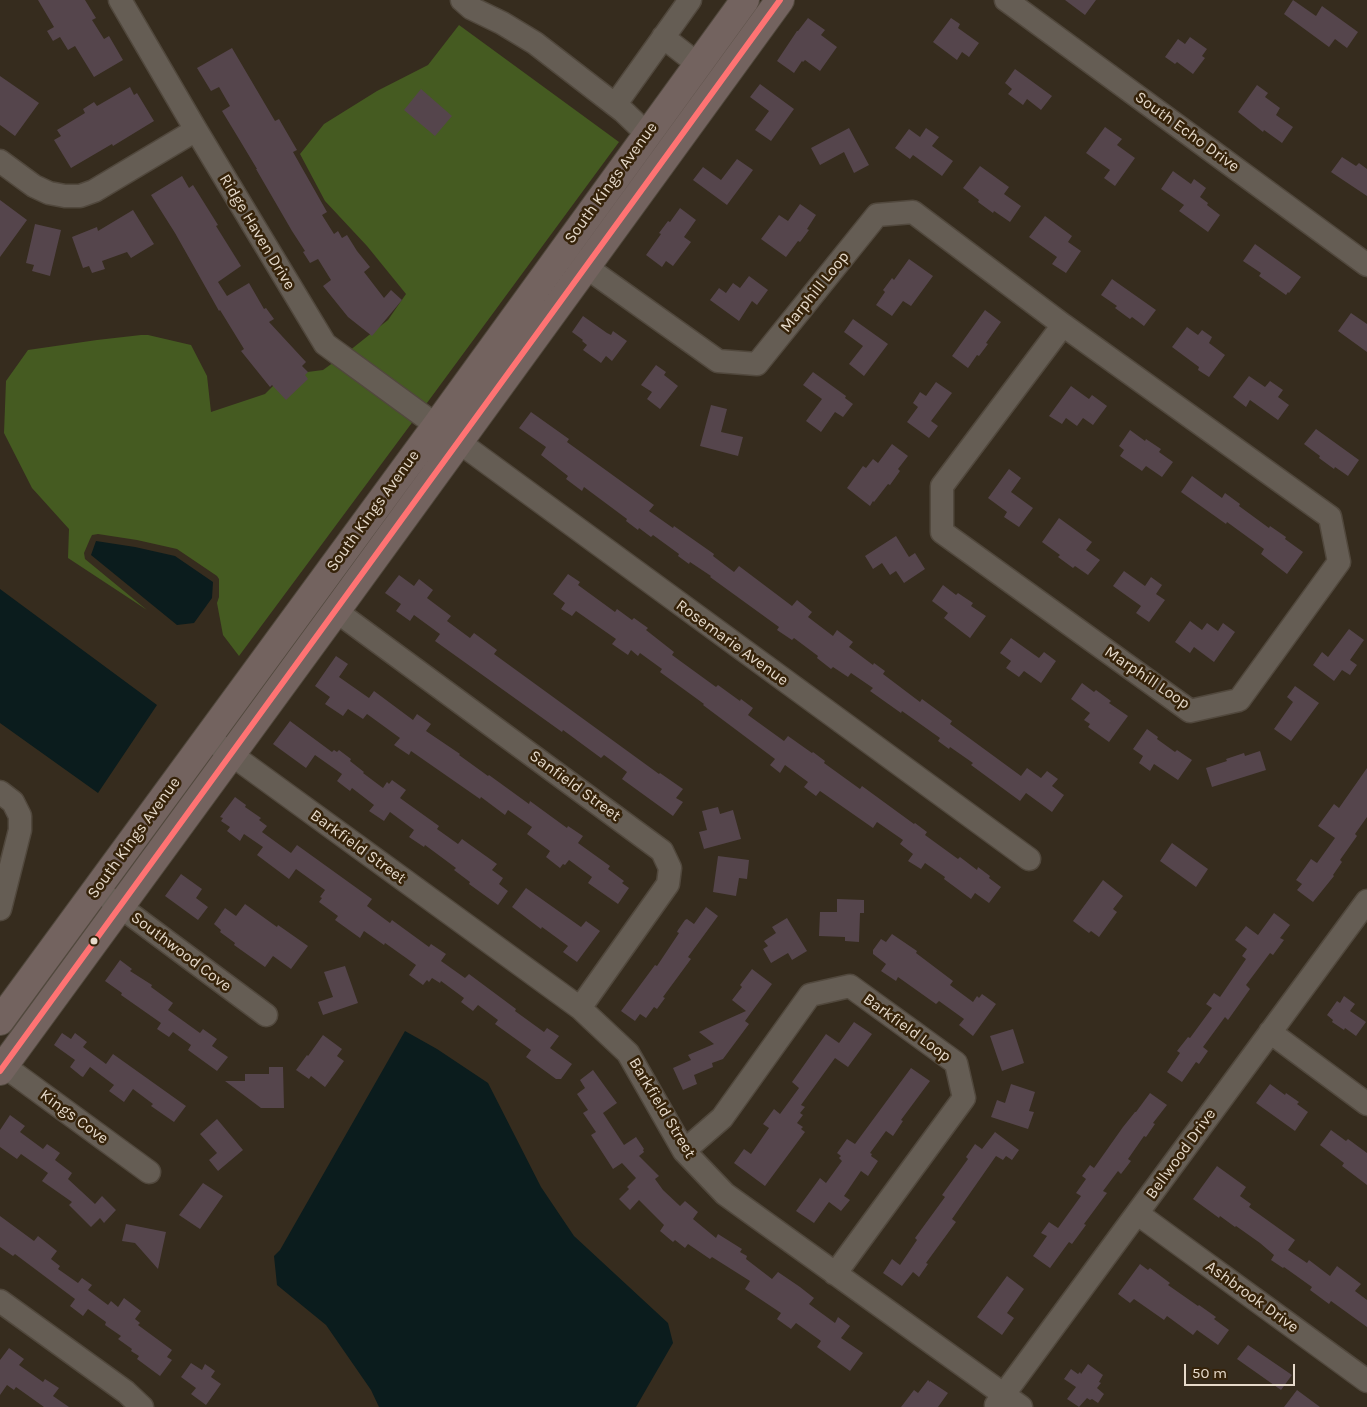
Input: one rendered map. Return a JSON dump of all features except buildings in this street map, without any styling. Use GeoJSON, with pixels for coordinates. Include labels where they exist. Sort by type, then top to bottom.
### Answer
{"type":"FeatureCollection","features":[{"type":"Feature","properties":{"kind":"main road","name":"South Kings Avenue"},"geometry":{"type":"LineString","coordinates":[[0,1021],[746,0]]}},
{"type":"Feature","properties":{"kind":"main road","name":"South Kings Avenue"},"geometry":{"type":"LineString","coordinates":[[1,1067],[121,907],[780,0]]}},
{"type":"Feature","properties":{"kind":"main road"},"geometry":{"type":"LineString","coordinates":[[699,65],[721,82]]}},
{"type":"Feature","properties":{"kind":"street","name":"Ridge Haven Drive"},"geometry":{"type":"LineString","coordinates":[[120,0],[325,344],[436,426]]}},
{"type":"Feature","properties":{"kind":"street"},"geometry":{"type":"LineString","coordinates":[[462,0],[470,8],[502,23],[535,43],[615,105],[647,134]]}},
{"type":"Feature","properties":{"kind":"street"},"geometry":{"type":"LineString","coordinates":[[615,105],[690,0]]}},
{"type":"Feature","properties":{"kind":"street","name":"South Echo Drive"},"geometry":{"type":"LineString","coordinates":[[1006,0],[1367,265]]}},
{"type":"Feature","properties":{"kind":"street"},"geometry":{"type":"LineString","coordinates":[[663,37],[699,65]]}},
{"type":"Feature","properties":{"kind":"street"},"geometry":{"type":"LineString","coordinates":[[0,161],[34,186],[49,193],[80,196],[94,191],[196,130]]}},
{"type":"Feature","properties":{"kind":"street","name":"Marphill Loop"},"geometry":{"type":"LineString","coordinates":[[563,250],[718,361],[757,364],[877,215],[913,212],[1063,325],[1330,517],[1339,562],[1239,700],[1190,711],[942,532],[942,486],[1063,325]]}},
{"type":"Feature","properties":{"kind":"street","name":"Rosemarie Avenue"},"geometry":{"type":"LineString","coordinates":[[436,426],[1029,859]]}},
{"type":"Feature","properties":{"kind":"street","name":"Sanfield Street"},"geometry":{"type":"LineString","coordinates":[[336,611],[662,851],[670,868],[668,884],[580,1008]]}},
{"type":"Feature","properties":{"kind":"street","name":"Barkfield Street"},"geometry":{"type":"LineString","coordinates":[[207,737],[580,1008],[628,1053],[684,1151],[724,1194],[835,1274],[1007,1403]]}},
{"type":"Feature","properties":{"kind":"street"},"geometry":{"type":"LineString","coordinates":[[0,792],[13,802],[20,816],[20,830],[0,909]]}},
{"type":"Feature","properties":{"kind":"street","name":"Southwood Cove"},"geometry":{"type":"LineString","coordinates":[[97,889],[266,1016]]}},
{"type":"Feature","properties":{"kind":"street","name":"Bellwood Drive"},"geometry":{"type":"LineString","coordinates":[[1007,1403],[1138,1214],[1367,900]]}},
{"type":"Feature","properties":{"kind":"street","name":"Barkfield Loop"},"geometry":{"type":"LineString","coordinates":[[684,1151],[722,1118],[810,995],[850,986],[956,1063],[964,1098],[835,1274]]}},
{"type":"Feature","properties":{"kind":"street"},"geometry":{"type":"LineString","coordinates":[[1270,1032],[1367,1104]]}},
{"type":"Feature","properties":{"kind":"street","name":"Kings Cove"},"geometry":{"type":"LineString","coordinates":[[1,1067],[149,1172]]}},
{"type":"Feature","properties":{"kind":"street","name":"Ashbrook Drive"},"geometry":{"type":"LineString","coordinates":[[1138,1214],[1367,1381]]}},
{"type":"Feature","properties":{"kind":"street"},"geometry":{"type":"LineString","coordinates":[[0,1301],[126,1392],[142,1407]]}},
{"type":"Feature","properties":{"kind":"green space"},"geometry":{"type":"Polygon","coordinates":[[[459,25],[619,142],[424,407],[349,351],[388,320],[406,294],[367,246],[325,201],[300,154],[324,124],[377,91],[428,65],[459,25]]]}},
{"type":"Feature","properties":{"kind":"green space"},"geometry":{"type":"Polygon","coordinates":[[[141,335],[191,345],[207,376],[211,412],[265,394],[284,375],[323,370],[334,362],[414,420],[239,656],[223,635],[217,603],[219,579],[177,549],[98,534],[92,535],[90,539],[84,553],[85,559],[147,610],[68,558],[69,529],[32,488],[4,433],[6,381],[28,350],[141,335]]]}},
{"type":"Feature","properties":{"kind":"shaded area"},"geometry":{"type":"Polygon","coordinates":[[[96,541],[175,556],[213,582],[212,598],[194,623],[177,625],[91,555],[96,541]]]}},
{"type":"Feature","properties":{"kind":"shaded area"},"geometry":{"type":"Polygon","coordinates":[[[0,589],[157,705],[98,793],[0,723],[0,589]]]}},
{"type":"Feature","properties":{"kind":"shaded area"},"geometry":{"type":"Polygon","coordinates":[[[405,1031],[437,1049],[488,1083],[541,1187],[574,1236],[668,1323],[673,1343],[636,1407],[379,1407],[371,1390],[326,1325],[277,1285],[274,1256],[280,1250],[405,1031]]]}},
{"type":"Feature","properties":{"kind":"transit line"},"geometry":{"type":"LineString","coordinates":[[0,1071],[780,0]]}}]}
